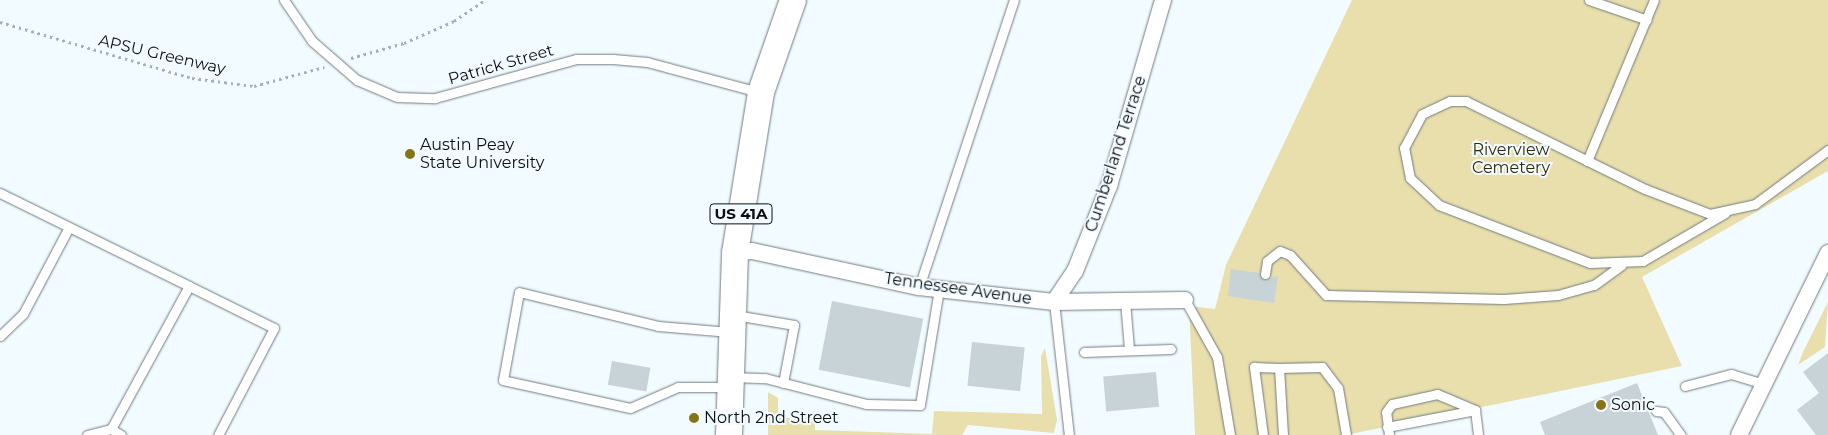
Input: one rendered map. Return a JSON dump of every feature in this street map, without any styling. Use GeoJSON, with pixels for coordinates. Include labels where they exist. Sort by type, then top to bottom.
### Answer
{"type":"FeatureCollection","features":[{"type":"Feature","properties":{"kind":"main road","name":"US 41A"},"geometry":{"type":"LineString","coordinates":[[729,435],[729,382],[735,253],[761,92],[792,0]]}},
{"type":"Feature","properties":{"kind":"street","name":"Cumberland Terrace"},"geometry":{"type":"LineString","coordinates":[[1054,302],[1076,271],[1109,186],[1164,0]]}},
{"type":"Feature","properties":{"kind":"street","name":"Tennessee Avenue"},"geometry":{"type":"LineString","coordinates":[[735,253],[752,251],[919,287],[1054,302],[1185,300]]}},
{"type":"Feature","properties":{"kind":"street"},"geometry":{"type":"LineString","coordinates":[[1739,435],[1766,385],[1828,253]]}},
{"type":"Feature","properties":{"kind":"lane","name":"Patrick Street"},"geometry":{"type":"LineString","coordinates":[[284,0],[312,41],[336,62],[379,92],[419,101],[576,59],[647,62],[761,92]]}},
{"type":"Feature","properties":{"kind":"lane"},"geometry":{"type":"LineString","coordinates":[[919,287],[1014,0]]}},
{"type":"Feature","properties":{"kind":"lane"},"geometry":{"type":"LineString","coordinates":[[1589,0],[1646,20]]}},
{"type":"Feature","properties":{"kind":"lane"},"geometry":{"type":"LineString","coordinates":[[1587,160],[1654,0]]}},
{"type":"Feature","properties":{"kind":"lane"},"geometry":{"type":"LineString","coordinates":[[1725,213],[1691,208],[1466,101],[1443,104],[1422,114],[1404,148],[1410,178],[1439,205],[1590,264],[1622,265],[1643,261],[1725,213],[1755,204],[1828,150]]}},
{"type":"Feature","properties":{"kind":"lane"},"geometry":{"type":"LineString","coordinates":[[0,193],[274,328],[218,435]]}},
{"type":"Feature","properties":{"kind":"lane"},"geometry":{"type":"LineString","coordinates":[[0,336],[24,314],[69,227]]}},
{"type":"Feature","properties":{"kind":"lane"},"geometry":{"type":"LineString","coordinates":[[1264,274],[1267,261],[1280,251],[1290,255],[1326,296],[1504,299],[1558,294],[1594,285],[1622,265]]}},
{"type":"Feature","properties":{"kind":"lane"},"geometry":{"type":"LineString","coordinates":[[111,429],[189,286]]}},
{"type":"Feature","properties":{"kind":"lane"},"geometry":{"type":"LineString","coordinates":[[783,383],[794,325],[731,323],[658,326],[519,292],[502,380],[630,408],[678,388],[729,382],[783,383],[866,404],[920,405],[939,289]]}},
{"type":"Feature","properties":{"kind":"lane"},"geometry":{"type":"LineString","coordinates":[[1185,300],[1217,357],[1230,435]]}},
{"type":"Feature","properties":{"kind":"lane"},"geometry":{"type":"LineString","coordinates":[[1125,301],[1129,349]]}},
{"type":"Feature","properties":{"kind":"lane"},"geometry":{"type":"LineString","coordinates":[[1054,302],[1069,435]]}},
{"type":"Feature","properties":{"kind":"lane"},"geometry":{"type":"LineString","coordinates":[[1084,352],[1171,348]]}},
{"type":"Feature","properties":{"kind":"lane"},"geometry":{"type":"LineString","coordinates":[[1263,435],[1254,367],[1322,367],[1338,388],[1346,435]]}},
{"type":"Feature","properties":{"kind":"lane"},"geometry":{"type":"LineString","coordinates":[[1279,368],[1283,435]]}},
{"type":"Feature","properties":{"kind":"lane"},"geometry":{"type":"LineString","coordinates":[[1685,386],[1731,374],[1766,385]]}},
{"type":"Feature","properties":{"kind":"lane"},"geometry":{"type":"LineString","coordinates":[[1422,395],[1455,398],[1475,410],[1388,431],[1386,412],[1392,404],[1422,395]]}},
{"type":"Feature","properties":{"kind":"lane"},"geometry":{"type":"LineString","coordinates":[[1475,410],[1478,435]]}},
{"type":"Feature","properties":{"kind":"lane"},"geometry":{"type":"LineString","coordinates":[[1656,411],[1664,412],[1681,435]]}},
{"type":"Feature","properties":{"kind":"lane"},"geometry":{"type":"LineString","coordinates":[[87,435],[111,429],[121,435]]}},
{"type":"Feature","properties":{"kind":"path","name":"APSU Greenway"},"geometry":{"type":"LineString","coordinates":[[0,22],[183,75],[254,86],[404,43],[454,21],[485,0]]}},
{"type":"Feature","properties":{"kind":"green space","name":"Riverview Cemetery"},"geometry":{"type":"Polygon","coordinates":[[[1352,0],[1828,0],[1828,171],[1642,277],[1682,366],[1346,435],[1195,435],[1189,306],[1215,309],[1226,265],[1352,0]]]}},
{"type":"Feature","properties":{"kind":"green space"},"geometry":{"type":"Polygon","coordinates":[[[1828,302],[1825,347],[1798,365],[1803,352],[1828,302]]]}},
{"type":"Feature","properties":{"kind":"green space"},"geometry":{"type":"Polygon","coordinates":[[[1045,348],[1057,420],[1054,433],[968,425],[962,435],[768,435],[768,392],[778,398],[778,418],[815,418],[815,430],[932,434],[934,411],[1042,414],[1041,356],[1045,348]]]}},
{"type":"Feature","properties":{"kind":"building"},"geometry":{"type":"Polygon","coordinates":[[[1231,269],[1259,273],[1265,280],[1278,276],[1274,303],[1228,296],[1231,269]]]}},
{"type":"Feature","properties":{"kind":"building"},"geometry":{"type":"Polygon","coordinates":[[[832,301],[923,319],[910,387],[819,370],[832,301]]]}},
{"type":"Feature","properties":{"kind":"building"},"geometry":{"type":"Polygon","coordinates":[[[972,342],[1025,348],[1020,391],[967,386],[972,342]]]}},
{"type":"Feature","properties":{"kind":"building"},"geometry":{"type":"Polygon","coordinates":[[[1828,353],[1828,435],[1816,435],[1797,410],[1819,393],[1803,372],[1828,353]]]}},
{"type":"Feature","properties":{"kind":"building"},"geometry":{"type":"Polygon","coordinates":[[[612,361],[650,368],[646,391],[608,385],[612,361]]]}},
{"type":"Feature","properties":{"kind":"building"},"geometry":{"type":"Polygon","coordinates":[[[1156,372],[1159,407],[1106,411],[1103,377],[1156,372]]]}},
{"type":"Feature","properties":{"kind":"building"},"geometry":{"type":"Polygon","coordinates":[[[1637,383],[1658,435],[1545,435],[1540,422],[1637,383]]]}},
{"type":"Feature","properties":{"kind":"place","name":"Austin Peay State University"},"geometry":{"type":"Point","coordinates":[410,154]}},
{"type":"Feature","properties":{"kind":"place","name":"Sonic"},"geometry":{"type":"Point","coordinates":[1601,405]}},
{"type":"Feature","properties":{"kind":"place","name":"North 2nd Street"},"geometry":{"type":"Point","coordinates":[694,418]}}]}
